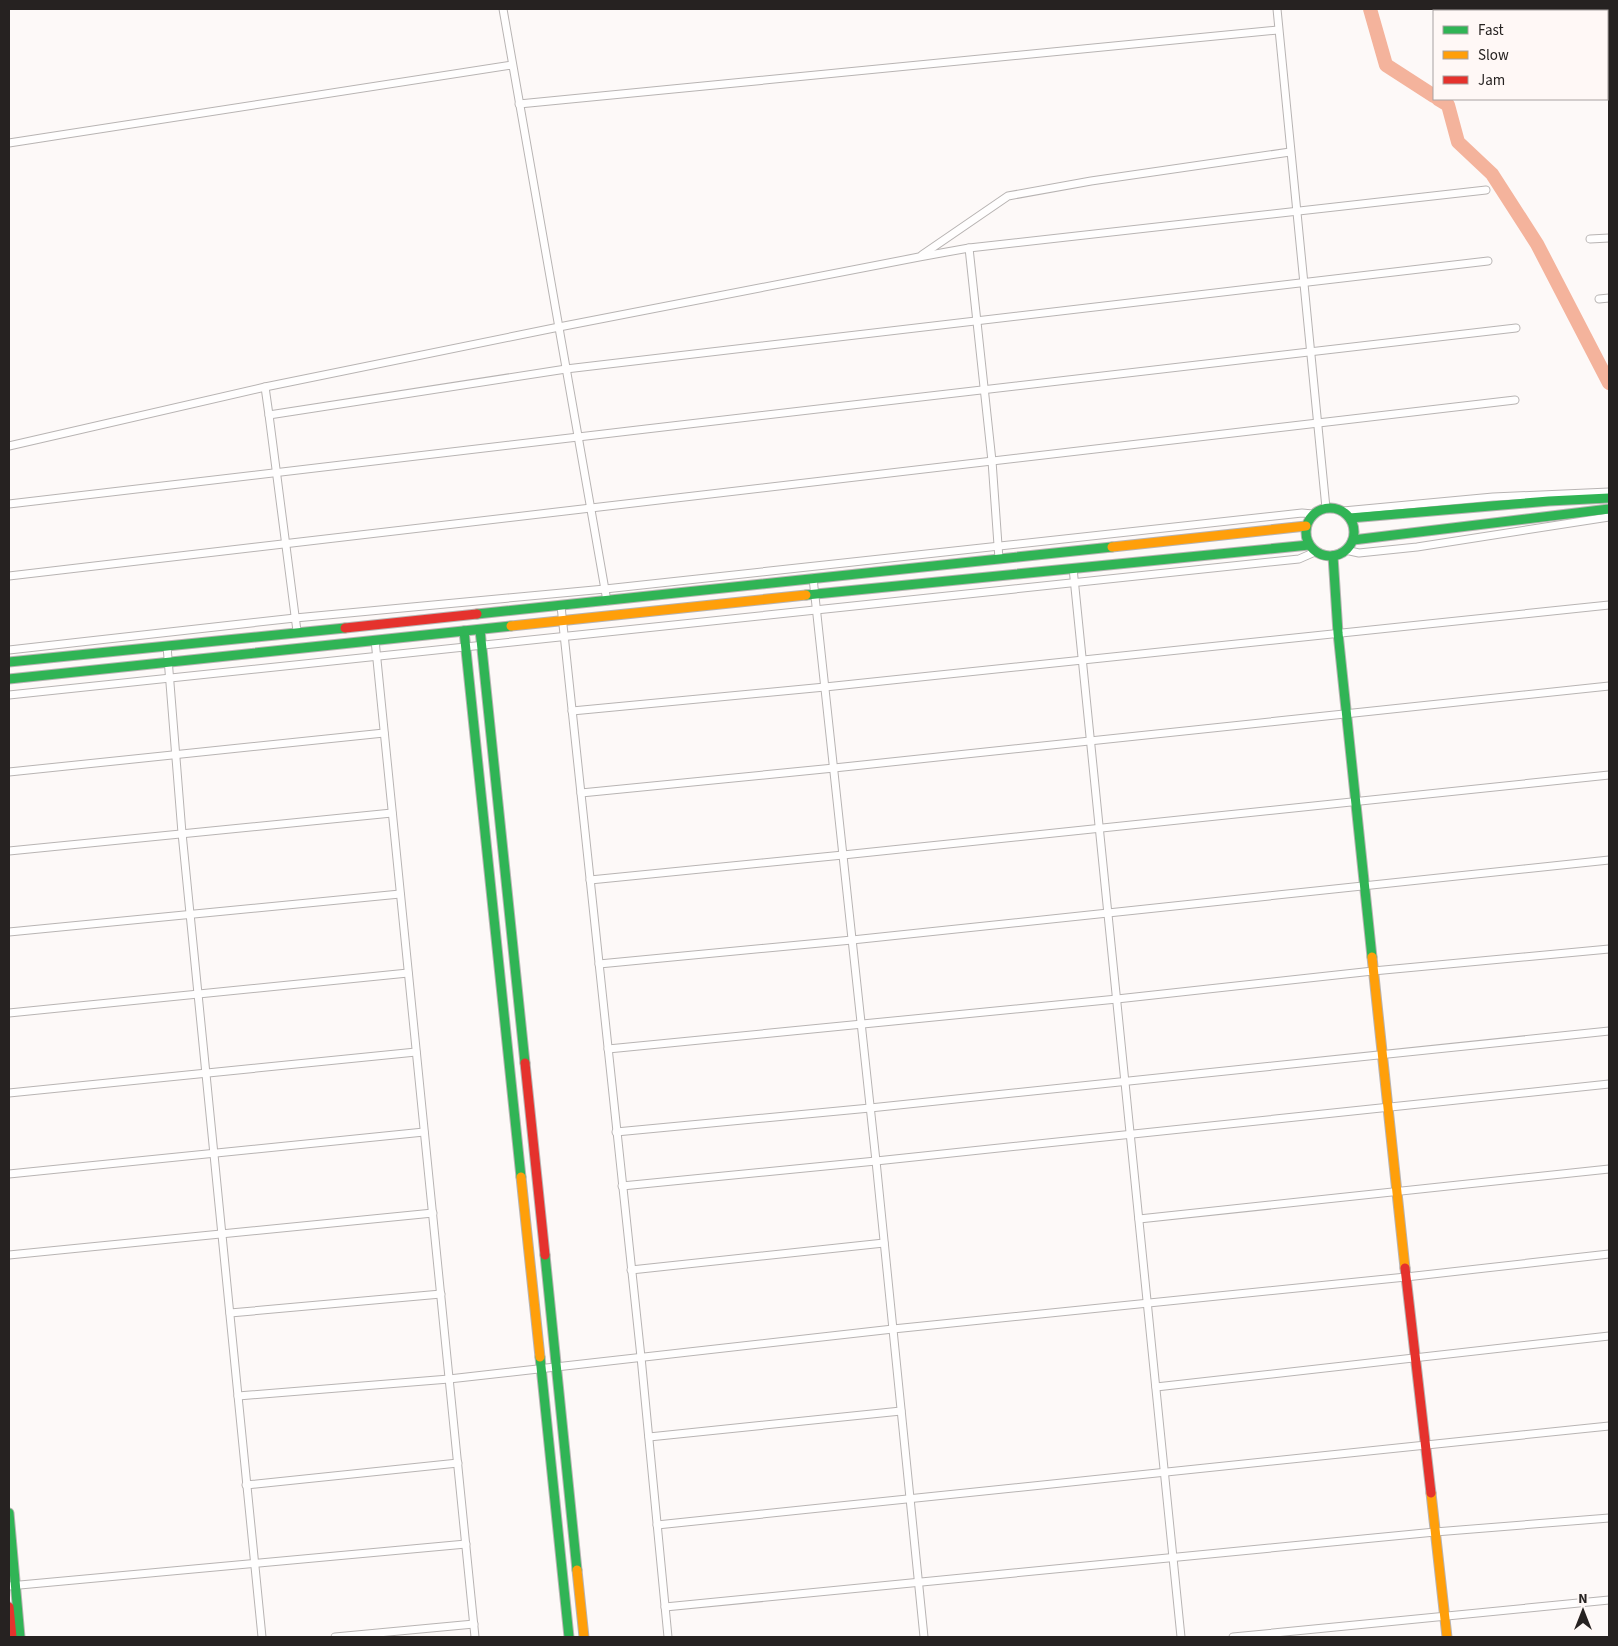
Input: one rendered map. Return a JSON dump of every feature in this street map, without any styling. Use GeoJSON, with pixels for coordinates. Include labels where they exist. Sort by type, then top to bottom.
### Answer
{"type":"FeatureCollection","features":[{"type":"Feature","properties":{"kind":"main road"},"geometry":{"type":"LineString","coordinates":[[1347,515],[1609,498]]}},
{"type":"Feature","properties":{"kind":"main road"},"geometry":{"type":"LineString","coordinates":[[1326,508],[1335,508],[1347,515],[1354,528],[1353,540],[1345,550],[1333,556],[1324,556],[1312,548],[1306,536],[1306,526],[1313,514],[1326,508]]}},
{"type":"Feature","properties":{"kind":"main road"},"geometry":{"type":"LineString","coordinates":[[1353,540],[1609,509]]}},
{"type":"Feature","properties":{"kind":"main road"},"geometry":{"type":"LineString","coordinates":[[9,662],[297,631],[607,602],[813,578],[1306,526]]}},
{"type":"Feature","properties":{"kind":"main road"},"geometry":{"type":"LineString","coordinates":[[9,679],[563,622],[815,593],[1073,568],[1312,548]]}},
{"type":"Feature","properties":{"kind":"main road"},"geometry":{"type":"LineString","coordinates":[[1333,556],[1338,633],[1355,801],[1447,1637]]}},
{"type":"Feature","properties":{"kind":"main road"},"geometry":{"type":"LineString","coordinates":[[480,630],[584,1637]]}},
{"type":"Feature","properties":{"kind":"main road"},"geometry":{"type":"LineString","coordinates":[[464,631],[569,1637]]}},
{"type":"Feature","properties":{"kind":"main road"},"geometry":{"type":"LineString","coordinates":[[9,1513],[12,1585],[20,1637]]}},
{"type":"Feature","properties":{"kind":"main road"},"geometry":{"type":"LineString","coordinates":[[9,1607],[12,1637]]}},
{"type":"Feature","properties":{"kind":"street"},"geometry":{"type":"LineString","coordinates":[[503,9],[607,602]]}},
{"type":"Feature","properties":{"kind":"street"},"geometry":{"type":"LineString","coordinates":[[1277,9],[1326,508]]}},
{"type":"Feature","properties":{"kind":"street"},"geometry":{"type":"LineString","coordinates":[[519,104],[1278,30]]}},
{"type":"Feature","properties":{"kind":"street"},"geometry":{"type":"LineString","coordinates":[[9,143],[512,65]]}},
{"type":"Feature","properties":{"kind":"street"},"geometry":{"type":"LineString","coordinates":[[919,257],[1008,196],[1091,181],[1290,152]]}},
{"type":"Feature","properties":{"kind":"street"},"geometry":{"type":"LineString","coordinates":[[9,446],[265,387],[558,327],[969,248],[1486,190]]}},
{"type":"Feature","properties":{"kind":"street"},"geometry":{"type":"LineString","coordinates":[[1590,240],[1609,238]]}},
{"type":"Feature","properties":{"kind":"street"},"geometry":{"type":"LineString","coordinates":[[969,248],[992,461],[1000,559]]}},
{"type":"Feature","properties":{"kind":"street"},"geometry":{"type":"LineString","coordinates":[[269,415],[566,369],[1488,261]]}},
{"type":"Feature","properties":{"kind":"street"},"geometry":{"type":"LineString","coordinates":[[1600,300],[1609,298]]}},
{"type":"Feature","properties":{"kind":"street"},"geometry":{"type":"LineString","coordinates":[[9,504],[276,471],[578,438],[1516,328]]}},
{"type":"Feature","properties":{"kind":"street"},"geometry":{"type":"LineString","coordinates":[[265,387],[297,631]]}},
{"type":"Feature","properties":{"kind":"street"},"geometry":{"type":"LineString","coordinates":[[9,576],[1515,400]]}},
{"type":"Feature","properties":{"kind":"street"},"geometry":{"type":"LineString","coordinates":[[1347,515],[1493,497],[1609,492]]}},
{"type":"Feature","properties":{"kind":"street"},"geometry":{"type":"LineString","coordinates":[[9,650],[295,618],[605,589],[1293,514],[1313,514]]}},
{"type":"Feature","properties":{"kind":"street"},"geometry":{"type":"LineString","coordinates":[[1345,550],[1359,553],[1418,547],[1609,517]]}},
{"type":"Feature","properties":{"kind":"street"},"geometry":{"type":"LineString","coordinates":[[9,696],[1299,559],[1312,548]]}},
{"type":"Feature","properties":{"kind":"street"},"geometry":{"type":"LineString","coordinates":[[1073,568],[1181,1637]]}},
{"type":"Feature","properties":{"kind":"street"},"geometry":{"type":"LineString","coordinates":[[813,578],[876,1161],[924,1637]]}},
{"type":"Feature","properties":{"kind":"street"},"geometry":{"type":"LineString","coordinates":[[572,711],[825,687],[1609,605]]}},
{"type":"Feature","properties":{"kind":"street"},"geometry":{"type":"LineString","coordinates":[[561,606],[641,1357],[668,1637]]}},
{"type":"Feature","properties":{"kind":"street"},"geometry":{"type":"LineString","coordinates":[[375,640],[475,1637]]}},
{"type":"Feature","properties":{"kind":"street"},"geometry":{"type":"LineString","coordinates":[[167,646],[182,832],[262,1637]]}},
{"type":"Feature","properties":{"kind":"street"},"geometry":{"type":"LineString","coordinates":[[581,794],[1609,686]]}},
{"type":"Feature","properties":{"kind":"street"},"geometry":{"type":"LineString","coordinates":[[9,772],[384,733]]}},
{"type":"Feature","properties":{"kind":"street"},"geometry":{"type":"LineString","coordinates":[[590,880],[1609,774]]}},
{"type":"Feature","properties":{"kind":"street"},"geometry":{"type":"LineString","coordinates":[[9,851],[182,832],[392,813]]}},
{"type":"Feature","properties":{"kind":"street"},"geometry":{"type":"LineString","coordinates":[[599,964],[852,940],[1609,860]]}},
{"type":"Feature","properties":{"kind":"street"},"geometry":{"type":"LineString","coordinates":[[9,932],[400,894]]}},
{"type":"Feature","properties":{"kind":"street"},"geometry":{"type":"LineString","coordinates":[[608,1049],[1117,999],[1373,971],[1609,949]]}},
{"type":"Feature","properties":{"kind":"street"},"geometry":{"type":"LineString","coordinates":[[9,1013],[408,973]]}},
{"type":"Feature","properties":{"kind":"street"},"geometry":{"type":"LineString","coordinates":[[616,1132],[870,1108],[1609,1031]]}},
{"type":"Feature","properties":{"kind":"street"},"geometry":{"type":"LineString","coordinates":[[9,1093],[416,1052]]}},
{"type":"Feature","properties":{"kind":"street"},"geometry":{"type":"LineString","coordinates":[[622,1186],[1609,1084]]}},
{"type":"Feature","properties":{"kind":"street"},"geometry":{"type":"LineString","coordinates":[[9,1174],[424,1132]]}},
{"type":"Feature","properties":{"kind":"street"},"geometry":{"type":"LineString","coordinates":[[1139,1219],[1609,1169]]}},
{"type":"Feature","properties":{"kind":"street"},"geometry":{"type":"LineString","coordinates":[[9,1256],[432,1213]]}},
{"type":"Feature","properties":{"kind":"street"},"geometry":{"type":"LineString","coordinates":[[631,1270],[884,1243]]}},
{"type":"Feature","properties":{"kind":"street"},"geometry":{"type":"LineString","coordinates":[[238,1396],[449,1378],[893,1329],[1406,1277],[1609,1254]]}},
{"type":"Feature","properties":{"kind":"street"},"geometry":{"type":"LineString","coordinates":[[230,1313],[441,1294]]}},
{"type":"Feature","properties":{"kind":"street"},"geometry":{"type":"LineString","coordinates":[[1156,1387],[1609,1336]]}},
{"type":"Feature","properties":{"kind":"street"},"geometry":{"type":"LineString","coordinates":[[648,1437],[901,1411]]}},
{"type":"Feature","properties":{"kind":"street"},"geometry":{"type":"LineString","coordinates":[[657,1525],[1609,1426]]}},
{"type":"Feature","properties":{"kind":"street"},"geometry":{"type":"LineString","coordinates":[[246,1485],[458,1463]]}},
{"type":"Feature","properties":{"kind":"street"},"geometry":{"type":"LineString","coordinates":[[665,1607],[1435,1532],[1609,1518]]}},
{"type":"Feature","properties":{"kind":"street"},"geometry":{"type":"LineString","coordinates":[[12,1585],[466,1544]]}},
{"type":"Feature","properties":{"kind":"street"},"geometry":{"type":"LineString","coordinates":[[1233,1637],[1609,1600]]}},
{"type":"Feature","properties":{"kind":"street"},"geometry":{"type":"LineString","coordinates":[[335,1637],[474,1624]]}},
{"type":"Feature","properties":{"kind":"waterway"},"geometry":{"type":"LineString","coordinates":[[1370,9],[1386,65],[1433,95]]}},
{"type":"Feature","properties":{"kind":"waterway"},"geometry":{"type":"LineString","coordinates":[[1440,100],[1448,105],[1458,142],[1492,174],[1537,244],[1609,383]]}},
{"type":"Feature","properties":{"kind":"traffic: fast"},"geometry":{"type":"LineString","coordinates":[[1350,518],[1549,501],[1609,498]]}},
{"type":"Feature","properties":{"kind":"traffic: fast"},"geometry":{"type":"LineString","coordinates":[[1325,508],[1335,508],[1347,515],[1354,527],[1354,532],[1354,537],[1347,549],[1335,556],[1325,556],[1317,552],[1310,545],[1306,537],[1306,527],[1310,519],[1317,512],[1325,508]]}},
{"type":"Feature","properties":{"kind":"traffic: fast"},"geometry":{"type":"LineString","coordinates":[[1353,540],[1609,509]]}},
{"type":"Feature","properties":{"kind":"traffic: fast"},"geometry":{"type":"LineString","coordinates":[[806,595],[1309,545]]}},
{"type":"Feature","properties":{"kind":"traffic: fast"},"geometry":{"type":"LineString","coordinates":[[477,614],[1112,547]]}},
{"type":"Feature","properties":{"kind":"traffic: fast"},"geometry":{"type":"LineString","coordinates":[[1333,556],[1338,633],[1372,957]]}},
{"type":"Feature","properties":{"kind":"traffic: fast"},"geometry":{"type":"LineString","coordinates":[[9,679],[511,626]]}},
{"type":"Feature","properties":{"kind":"traffic: fast"},"geometry":{"type":"LineString","coordinates":[[9,662],[345,628]]}},
{"type":"Feature","properties":{"kind":"traffic: fast"},"geometry":{"type":"LineString","coordinates":[[480,630],[525,1063]]}},
{"type":"Feature","properties":{"kind":"traffic: fast"},"geometry":{"type":"LineString","coordinates":[[464,631],[521,1177]]}},
{"type":"Feature","properties":{"kind":"traffic: fast"},"geometry":{"type":"LineString","coordinates":[[545,1255],[577,1570]]}},
{"type":"Feature","properties":{"kind":"traffic: fast"},"geometry":{"type":"LineString","coordinates":[[540,1357],[569,1637]]}},
{"type":"Feature","properties":{"kind":"traffic: fast"},"geometry":{"type":"LineString","coordinates":[[9,1513],[20,1637]]}},
{"type":"Feature","properties":{"kind":"traffic: slow"},"geometry":{"type":"LineString","coordinates":[[1112,547],[1306,526]]}},
{"type":"Feature","properties":{"kind":"traffic: slow"},"geometry":{"type":"LineString","coordinates":[[511,626],[806,595]]}},
{"type":"Feature","properties":{"kind":"traffic: slow"},"geometry":{"type":"LineString","coordinates":[[1372,957],[1405,1268]]}},
{"type":"Feature","properties":{"kind":"traffic: slow"},"geometry":{"type":"LineString","coordinates":[[521,1177],[540,1357]]}},
{"type":"Feature","properties":{"kind":"traffic: slow"},"geometry":{"type":"LineString","coordinates":[[1431,1493],[1447,1637]]}},
{"type":"Feature","properties":{"kind":"traffic: slow"},"geometry":{"type":"LineString","coordinates":[[577,1570],[584,1637]]}},
{"type":"Feature","properties":{"kind":"traffic: jam"},"geometry":{"type":"LineString","coordinates":[[345,628],[477,614]]}},
{"type":"Feature","properties":{"kind":"traffic: jam"},"geometry":{"type":"LineString","coordinates":[[525,1063],[545,1255]]}},
{"type":"Feature","properties":{"kind":"traffic: jam"},"geometry":{"type":"LineString","coordinates":[[1405,1268],[1431,1493]]}},
{"type":"Feature","properties":{"kind":"traffic: jam"},"geometry":{"type":"LineString","coordinates":[[9,1607],[12,1637]]}}]}
